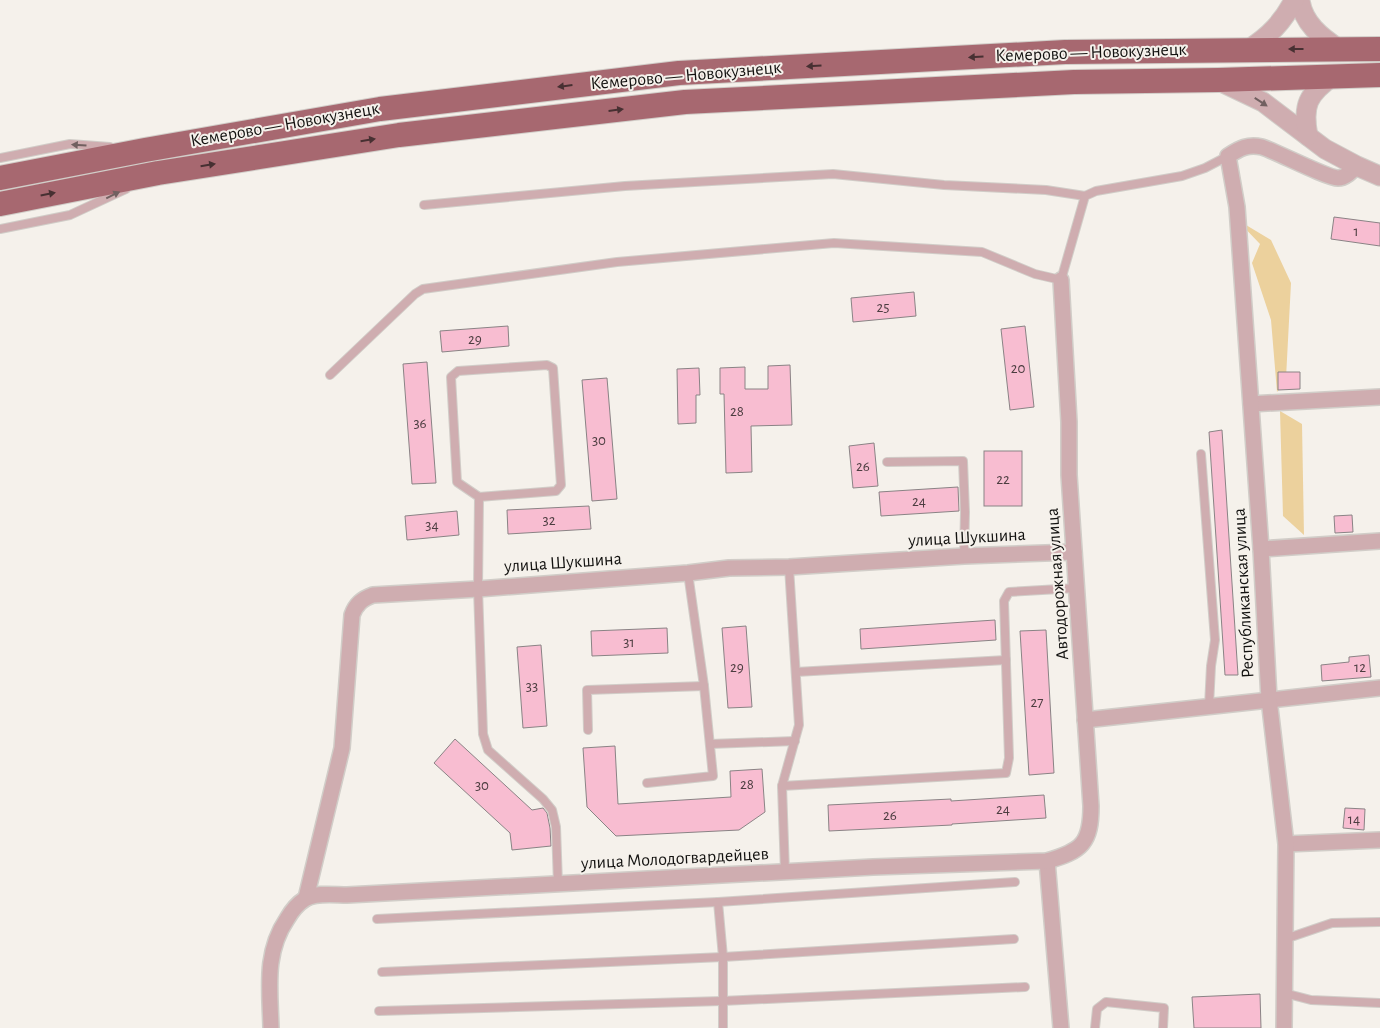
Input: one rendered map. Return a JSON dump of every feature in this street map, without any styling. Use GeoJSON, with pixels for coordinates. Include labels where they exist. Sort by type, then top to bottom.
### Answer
{"type":"FeatureCollection","features":[{"type":"Feature","properties":{"kind":"highway","name":"Кемерово — Новокузнецк"},"geometry":{"type":"LineString","coordinates":[[0,178],[145,150],[380,109],[679,73],[1065,52],[1380,49]]}},
{"type":"Feature","properties":{"kind":"highway","name":"Кемерово — Новокузнецк"},"geometry":{"type":"LineString","coordinates":[[0,204],[158,173],[399,135],[685,102],[1074,82],[1380,75]]}},
{"type":"Feature","properties":{"kind":"street"},"geometry":{"type":"LineString","coordinates":[[1249,49],[1262,41],[1282,22],[1294,0]]}},
{"type":"Feature","properties":{"kind":"street"},"geometry":{"type":"LineString","coordinates":[[1300,0],[1311,25],[1322,37],[1339,49]]}},
{"type":"Feature","properties":{"kind":"street"},"geometry":{"type":"LineString","coordinates":[[1308,136],[1305,121],[1306,108],[1310,97],[1318,87],[1333,76]]}},
{"type":"Feature","properties":{"kind":"street"},"geometry":{"type":"LineString","coordinates":[[1218,80],[1263,102],[1325,149],[1380,176]]}},
{"type":"Feature","properties":{"kind":"street"},"geometry":{"type":"LineString","coordinates":[[1228,156],[1240,148],[1251,145],[1257,146],[1338,178],[1349,174],[1357,166]]}},
{"type":"Feature","properties":{"kind":"street","name":"Республиканская улица"},"geometry":{"type":"LineString","coordinates":[[1228,156],[1237,207],[1261,549],[1269,699],[1286,844],[1284,1028]]}},
{"type":"Feature","properties":{"kind":"street","name":"Автодорожная улица"},"geometry":{"type":"LineString","coordinates":[[1047,861],[1066,856],[1076,850],[1088,834],[1091,825],[1069,476],[1069,422],[1061,280]]}},
{"type":"Feature","properties":{"kind":"street"},"geometry":{"type":"LineString","coordinates":[[1251,404],[1380,397]]}},
{"type":"Feature","properties":{"kind":"street"},"geometry":{"type":"LineString","coordinates":[[1261,549],[1380,542]]}},
{"type":"Feature","properties":{"kind":"street","name":"улица Шукшина"},"geometry":{"type":"LineString","coordinates":[[306,898],[342,748],[352,615],[355,606],[365,598],[373,595],[688,573],[729,568],[790,567],[964,556],[1074,552]]}},
{"type":"Feature","properties":{"kind":"street"},"geometry":{"type":"LineString","coordinates":[[1085,720],[1380,688]]}},
{"type":"Feature","properties":{"kind":"street"},"geometry":{"type":"LineString","coordinates":[[1286,844],[1380,840]]}},
{"type":"Feature","properties":{"kind":"street"},"geometry":{"type":"LineString","coordinates":[[1047,861],[1061,1028]]}},
{"type":"Feature","properties":{"kind":"street","name":"улица Молодогвардейцев"},"geometry":{"type":"LineString","coordinates":[[306,898],[322,895],[1047,861]]}},
{"type":"Feature","properties":{"kind":"street"},"geometry":{"type":"LineString","coordinates":[[271,1028],[270,960],[274,941],[292,910],[306,898]]}},
{"type":"Feature","properties":{"kind":"lane"},"geometry":{"type":"LineString","coordinates":[[0,158],[70,144],[145,150]]}},
{"type":"Feature","properties":{"kind":"lane"},"geometry":{"type":"LineString","coordinates":[[424,205],[625,186],[833,174],[944,185],[1046,190],[1085,196],[1096,191],[1182,176],[1205,168],[1228,156]]}},
{"type":"Feature","properties":{"kind":"lane"},"geometry":{"type":"LineString","coordinates":[[0,229],[70,215],[158,173]]}},
{"type":"Feature","properties":{"kind":"lane"},"geometry":{"type":"LineString","coordinates":[[330,375],[415,294],[423,289],[617,262],[834,243],[982,252],[1035,274],[1061,280],[1085,196]]}},
{"type":"Feature","properties":{"kind":"lane"},"geometry":{"type":"LineString","coordinates":[[547,365],[553,368],[561,485],[556,491],[479,497],[457,482],[451,377],[458,371],[547,365]]}},
{"type":"Feature","properties":{"kind":"lane"},"geometry":{"type":"LineString","coordinates":[[1201,454],[1214,640],[1209,706]]}},
{"type":"Feature","properties":{"kind":"lane"},"geometry":{"type":"LineString","coordinates":[[887,462],[963,461],[964,556]]}},
{"type":"Feature","properties":{"kind":"lane"},"geometry":{"type":"LineString","coordinates":[[479,497],[478,588],[483,734],[488,750],[552,810],[556,827],[558,884]]}},
{"type":"Feature","properties":{"kind":"lane"},"geometry":{"type":"LineString","coordinates":[[785,872],[782,786],[799,725],[790,567]]}},
{"type":"Feature","properties":{"kind":"lane"},"geometry":{"type":"LineString","coordinates":[[647,783],[713,776],[704,686],[688,573]]}},
{"type":"Feature","properties":{"kind":"lane"},"geometry":{"type":"LineString","coordinates":[[782,786],[1006,773],[1009,758],[1004,601],[1009,592],[1077,588]]}},
{"type":"Feature","properties":{"kind":"lane"},"geometry":{"type":"LineString","coordinates":[[796,672],[1006,660]]}},
{"type":"Feature","properties":{"kind":"lane"},"geometry":{"type":"LineString","coordinates":[[588,730],[587,690],[704,686]]}},
{"type":"Feature","properties":{"kind":"lane"},"geometry":{"type":"LineString","coordinates":[[710,744],[795,741]]}},
{"type":"Feature","properties":{"kind":"lane"},"geometry":{"type":"LineString","coordinates":[[377,919],[718,902],[1015,882]]}},
{"type":"Feature","properties":{"kind":"lane"},"geometry":{"type":"LineString","coordinates":[[718,902],[723,957],[723,1028]]}},
{"type":"Feature","properties":{"kind":"lane"},"geometry":{"type":"LineString","coordinates":[[1285,939],[1332,923],[1380,922]]}},
{"type":"Feature","properties":{"kind":"lane"},"geometry":{"type":"LineString","coordinates":[[382,972],[723,957],[1014,939]]}},
{"type":"Feature","properties":{"kind":"lane"},"geometry":{"type":"LineString","coordinates":[[379,1012],[722,1001],[1025,987]]}},
{"type":"Feature","properties":{"kind":"lane"},"geometry":{"type":"LineString","coordinates":[[1284,993],[1311,1000],[1380,1003]]}},
{"type":"Feature","properties":{"kind":"lane"},"geometry":{"type":"LineString","coordinates":[[1095,1028],[1097,1009],[1106,1002],[1164,1008],[1163,1028]]}},
{"type":"Feature","properties":{"kind":"shaded area"},"geometry":{"type":"Polygon","coordinates":[[[1236,219],[1271,240],[1291,283],[1286,378],[1277,392],[1271,320],[1252,263],[1260,244],[1236,219]]]}},
{"type":"Feature","properties":{"kind":"shaded area"},"geometry":{"type":"Polygon","coordinates":[[[1280,411],[1302,424],[1304,535],[1283,516],[1280,411]]]}},
{"type":"Feature","properties":{"kind":"building"},"geometry":{"type":"Polygon","coordinates":[[[1334,217],[1380,223],[1380,246],[1331,239],[1334,217]]]}},
{"type":"Feature","properties":{"kind":"building"},"geometry":{"type":"Polygon","coordinates":[[[914,292],[916,316],[853,322],[851,298],[914,292]]]}},
{"type":"Feature","properties":{"kind":"building"},"geometry":{"type":"Polygon","coordinates":[[[508,326],[509,346],[442,352],[440,331],[508,326]]]}},
{"type":"Feature","properties":{"kind":"building"},"geometry":{"type":"Polygon","coordinates":[[[1025,326],[1034,407],[1010,410],[1001,329],[1025,326]]]}},
{"type":"Feature","properties":{"kind":"building"},"geometry":{"type":"Polygon","coordinates":[[[427,362],[436,483],[412,484],[403,364],[427,362]]]}},
{"type":"Feature","properties":{"kind":"building"},"geometry":{"type":"Polygon","coordinates":[[[790,365],[792,425],[751,426],[752,472],[726,473],[724,394],[720,394],[720,368],[745,367],[745,389],[768,389],[768,366],[790,365]]]}},
{"type":"Feature","properties":{"kind":"building"},"geometry":{"type":"Polygon","coordinates":[[[699,368],[700,395],[696,395],[696,423],[678,424],[677,369],[699,368]]]}},
{"type":"Feature","properties":{"kind":"building"},"geometry":{"type":"Polygon","coordinates":[[[1278,372],[1300,372],[1300,389],[1278,390],[1278,372]]]}},
{"type":"Feature","properties":{"kind":"building"},"geometry":{"type":"Polygon","coordinates":[[[607,378],[617,499],[592,501],[582,380],[607,378]]]}},
{"type":"Feature","properties":{"kind":"building"},"geometry":{"type":"Polygon","coordinates":[[[1222,430],[1238,675],[1225,675],[1209,432],[1222,430]]]}},
{"type":"Feature","properties":{"kind":"building"},"geometry":{"type":"Polygon","coordinates":[[[874,443],[878,486],[853,488],[849,446],[874,443]]]}},
{"type":"Feature","properties":{"kind":"building"},"geometry":{"type":"Polygon","coordinates":[[[984,451],[1022,451],[1022,506],[984,506],[984,451]]]}},
{"type":"Feature","properties":{"kind":"building"},"geometry":{"type":"Polygon","coordinates":[[[958,487],[959,511],[881,516],[879,492],[958,487]]]}},
{"type":"Feature","properties":{"kind":"building"},"geometry":{"type":"Polygon","coordinates":[[[589,506],[591,529],[508,534],[507,510],[589,506]]]}},
{"type":"Feature","properties":{"kind":"building"},"geometry":{"type":"Polygon","coordinates":[[[457,511],[459,535],[407,540],[405,516],[457,511]]]}},
{"type":"Feature","properties":{"kind":"building"},"geometry":{"type":"Polygon","coordinates":[[[1352,515],[1353,532],[1335,533],[1334,516],[1352,515]]]}},
{"type":"Feature","properties":{"kind":"building"},"geometry":{"type":"Polygon","coordinates":[[[995,620],[996,640],[861,649],[860,629],[995,620]]]}},
{"type":"Feature","properties":{"kind":"building"},"geometry":{"type":"Polygon","coordinates":[[[746,626],[752,707],[728,708],[722,628],[746,626]]]}},
{"type":"Feature","properties":{"kind":"building"},"geometry":{"type":"Polygon","coordinates":[[[667,628],[668,653],[592,656],[591,631],[667,628]]]}},
{"type":"Feature","properties":{"kind":"building"},"geometry":{"type":"Polygon","coordinates":[[[1046,630],[1054,773],[1029,775],[1020,631],[1046,630]]]}},
{"type":"Feature","properties":{"kind":"building"},"geometry":{"type":"Polygon","coordinates":[[[541,645],[547,726],[523,728],[517,647],[541,645]]]}},
{"type":"Feature","properties":{"kind":"building"},"geometry":{"type":"Polygon","coordinates":[[[1369,655],[1371,677],[1322,681],[1321,665],[1349,662],[1349,657],[1369,655]]]}},
{"type":"Feature","properties":{"kind":"building"},"geometry":{"type":"Polygon","coordinates":[[[455,739],[532,810],[543,808],[547,813],[551,846],[512,850],[510,833],[434,763],[455,739]]]}},
{"type":"Feature","properties":{"kind":"building"},"geometry":{"type":"Polygon","coordinates":[[[615,746],[618,804],[731,797],[730,771],[762,769],[765,812],[739,830],[616,836],[587,807],[583,748],[615,746]]]}},
{"type":"Feature","properties":{"kind":"building"},"geometry":{"type":"Polygon","coordinates":[[[1044,795],[1046,818],[829,831],[828,805],[951,799],[951,801],[1044,795]]]}},
{"type":"Feature","properties":{"kind":"building"},"geometry":{"type":"Polygon","coordinates":[[[1345,808],[1365,809],[1364,830],[1343,828],[1345,808]]]}},
{"type":"Feature","properties":{"kind":"building"},"geometry":{"type":"Polygon","coordinates":[[[1260,994],[1261,1028],[1194,1028],[1192,997],[1260,994]]]}}]}
